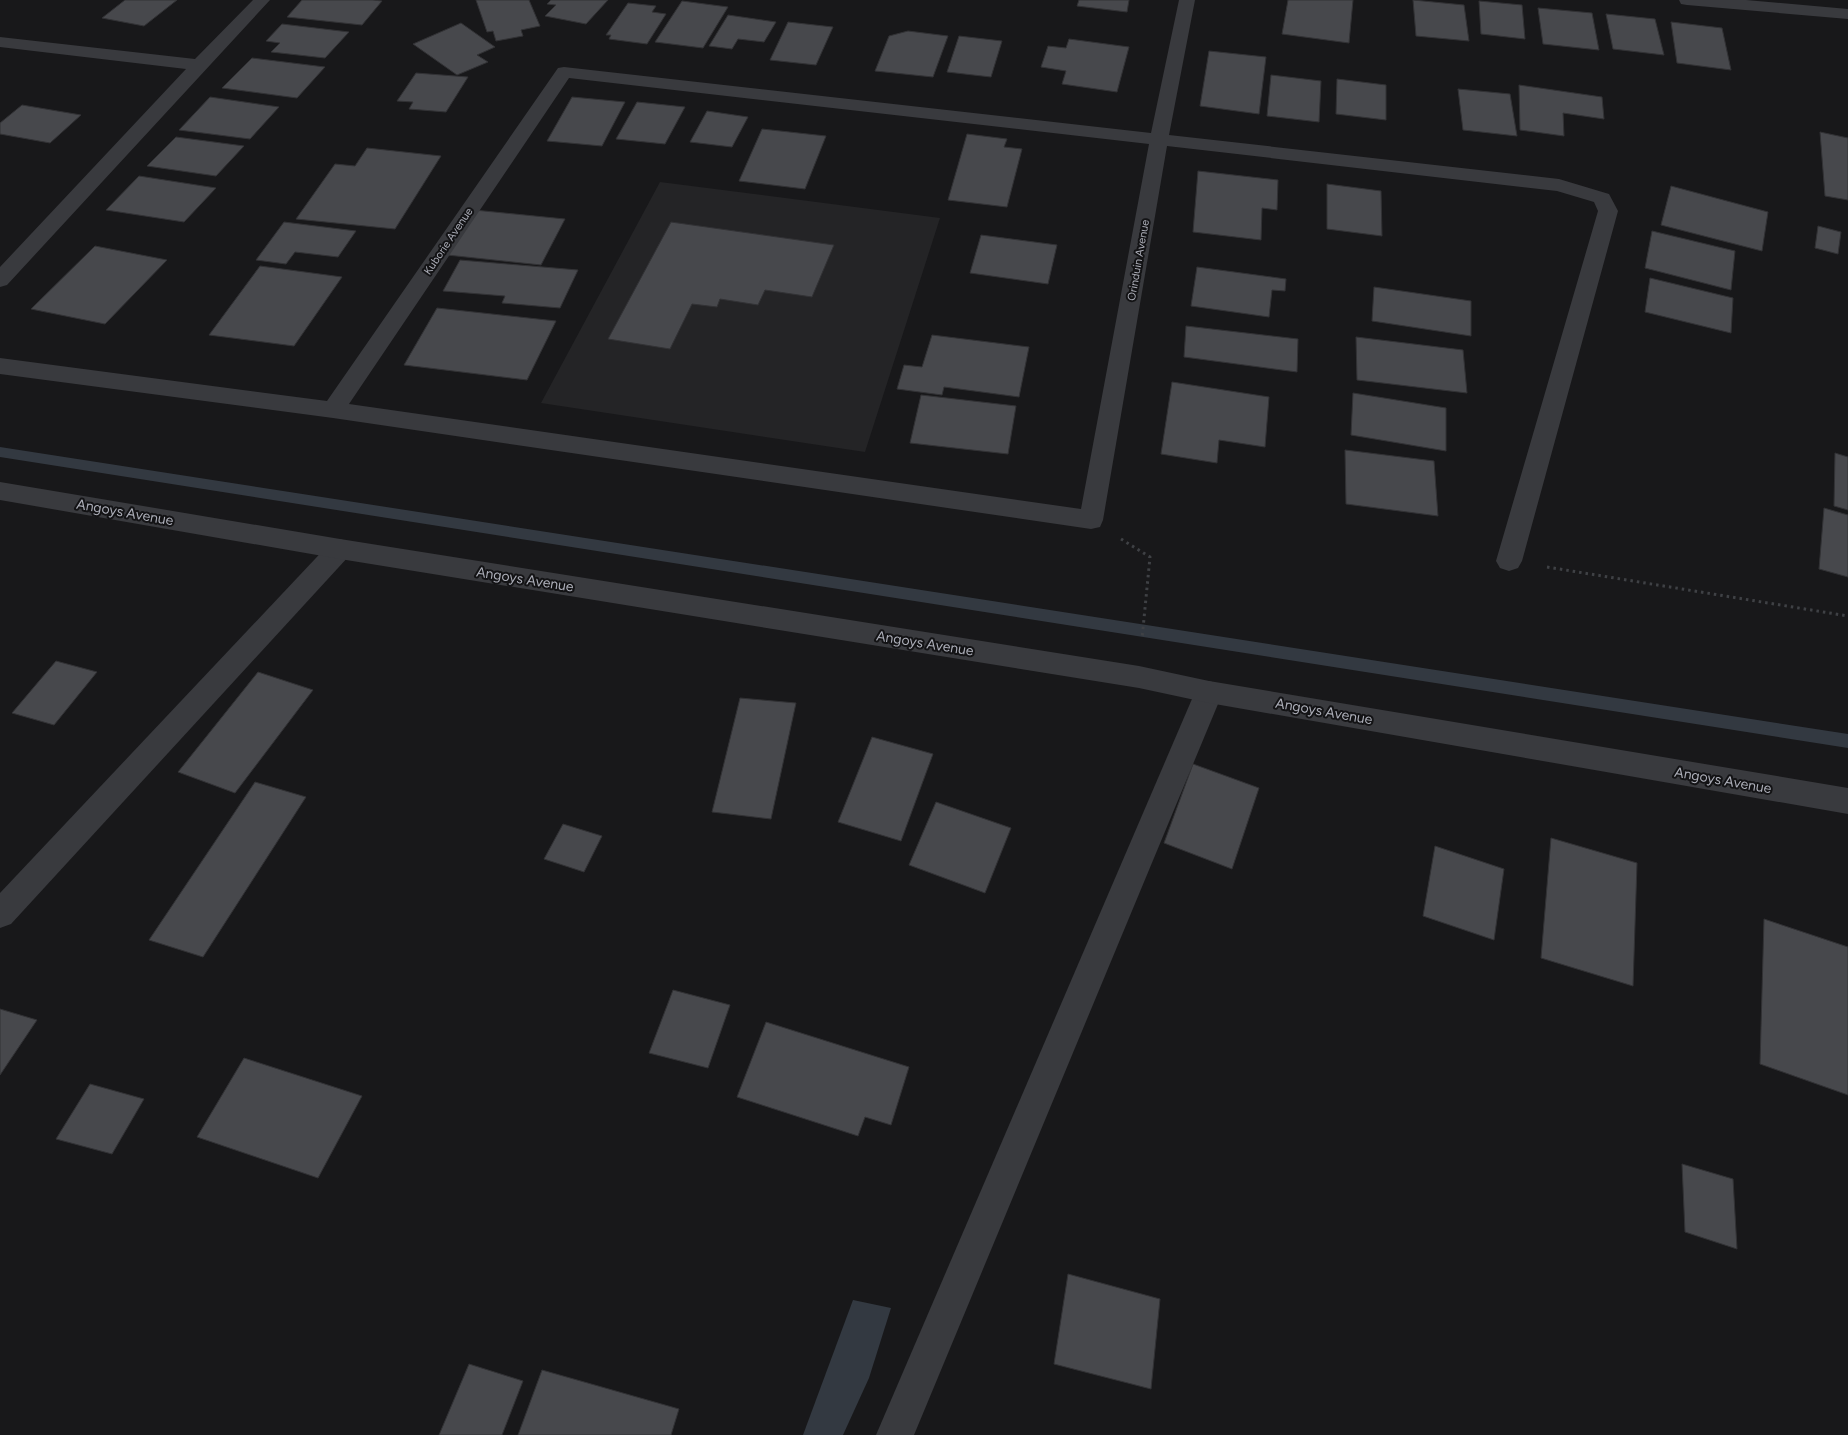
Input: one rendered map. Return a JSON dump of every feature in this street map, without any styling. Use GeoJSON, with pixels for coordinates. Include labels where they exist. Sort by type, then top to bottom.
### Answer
{"type":"FeatureCollection","features":[{"type":"Feature","properties":{"kind":"street"},"geometry":{"type":"LineString","coordinates":[[0,280],[199,65],[262,0]]}},
{"type":"Feature","properties":{"kind":"street","name":"Orinduin Avenue"},"geometry":{"type":"LineString","coordinates":[[333,410],[1091,520],[1159,140],[1187,0]]}},
{"type":"Feature","properties":{"kind":"street"},"geometry":{"type":"LineString","coordinates":[[1687,0],[1848,14]]}},
{"type":"Feature","properties":{"kind":"street"},"geometry":{"type":"LineString","coordinates":[[0,42],[199,65]]}},
{"type":"Feature","properties":{"kind":"street","name":"Kuborie Avenue"},"geometry":{"type":"LineString","coordinates":[[333,410],[564,72],[1159,140]]}},
{"type":"Feature","properties":{"kind":"street"},"geometry":{"type":"LineString","coordinates":[[1159,140],[1559,185],[1602,198],[1608,211],[1604,230],[1509,561]]}},
{"type":"Feature","properties":{"kind":"street"},"geometry":{"type":"LineString","coordinates":[[0,366],[333,410]]}},
{"type":"Feature","properties":{"kind":"street","name":"Angoys Avenue"},"geometry":{"type":"LineString","coordinates":[[0,490],[340,549],[1120,674],[1209,692],[1848,801]]}},
{"type":"Feature","properties":{"kind":"street"},"geometry":{"type":"LineString","coordinates":[[0,914],[340,549]]}},
{"type":"Feature","properties":{"kind":"street"},"geometry":{"type":"LineString","coordinates":[[895,1435],[1209,692]]}},
{"type":"Feature","properties":{"kind":"path"},"geometry":{"type":"LineString","coordinates":[[1142,640],[1150,557]]}},
{"type":"Feature","properties":{"kind":"path"},"geometry":{"type":"LineString","coordinates":[[1509,561],[1848,616]]}},
{"type":"Feature","properties":{"kind":"shaded area"},"geometry":{"type":"Polygon","coordinates":[[[660,182],[940,218],[865,452],[541,403],[660,182]]]}},
{"type":"Feature","properties":{"kind":"shaded area"},"geometry":{"type":"Polygon","coordinates":[[[853,1300],[891,1308],[869,1378],[843,1435],[803,1435],[853,1300]]]}},
{"type":"Feature","properties":{"kind":"building"},"geometry":{"type":"Polygon","coordinates":[[[125,0],[177,0],[144,26],[102,18],[125,0]]]}},
{"type":"Feature","properties":{"kind":"building"},"geometry":{"type":"Polygon","coordinates":[[[302,0],[382,1],[362,25],[287,17],[302,0]]]}},
{"type":"Feature","properties":{"kind":"building"},"geometry":{"type":"Polygon","coordinates":[[[476,0],[529,0],[540,26],[521,30],[523,36],[496,41],[493,31],[487,32],[476,0]]]}},
{"type":"Feature","properties":{"kind":"building"},"geometry":{"type":"Polygon","coordinates":[[[551,0],[608,0],[586,24],[545,16],[556,5],[547,4],[551,0]]]}},
{"type":"Feature","properties":{"kind":"building"},"geometry":{"type":"Polygon","coordinates":[[[1079,0],[1129,0],[1127,12],[1077,6],[1079,0]]]}},
{"type":"Feature","properties":{"kind":"building"},"geometry":{"type":"Polygon","coordinates":[[[1288,0],[1353,0],[1349,43],[1282,34],[1288,0]]]}},
{"type":"Feature","properties":{"kind":"building"},"geometry":{"type":"Polygon","coordinates":[[[1413,0],[1464,5],[1469,41],[1416,36],[1413,0]]]}},
{"type":"Feature","properties":{"kind":"building"},"geometry":{"type":"Polygon","coordinates":[[[682,1],[728,7],[703,48],[655,42],[682,1]]]}},
{"type":"Feature","properties":{"kind":"building"},"geometry":{"type":"Polygon","coordinates":[[[1479,1],[1522,5],[1525,39],[1481,34],[1479,1]]]}},
{"type":"Feature","properties":{"kind":"building"},"geometry":{"type":"Polygon","coordinates":[[[628,3],[656,6],[652,12],[666,14],[647,44],[609,39],[611,35],[606,35],[628,3]]]}},
{"type":"Feature","properties":{"kind":"building"},"geometry":{"type":"Polygon","coordinates":[[[1538,8],[1592,13],[1599,50],[1543,44],[1538,8]]]}},
{"type":"Feature","properties":{"kind":"building"},"geometry":{"type":"Polygon","coordinates":[[[1606,14],[1655,19],[1664,55],[1613,49],[1606,14]]]}},
{"type":"Feature","properties":{"kind":"building"},"geometry":{"type":"Polygon","coordinates":[[[728,15],[776,22],[764,42],[738,39],[732,49],[709,46],[728,15]]]}},
{"type":"Feature","properties":{"kind":"building"},"geometry":{"type":"Polygon","coordinates":[[[788,22],[833,27],[816,65],[770,60],[788,22]]]}},
{"type":"Feature","properties":{"kind":"building"},"geometry":{"type":"Polygon","coordinates":[[[1671,22],[1722,28],[1731,70],[1677,63],[1671,22]]]}},
{"type":"Feature","properties":{"kind":"building"},"geometry":{"type":"Polygon","coordinates":[[[461,23],[495,47],[477,55],[488,62],[457,75],[413,44],[461,23]]]}},
{"type":"Feature","properties":{"kind":"building"},"geometry":{"type":"Polygon","coordinates":[[[282,24],[349,32],[325,58],[271,52],[280,43],[266,41],[282,24]]]}},
{"type":"Feature","properties":{"kind":"building"},"geometry":{"type":"Polygon","coordinates":[[[908,31],[948,36],[933,77],[875,71],[889,36],[908,31]]]}},
{"type":"Feature","properties":{"kind":"building"},"geometry":{"type":"Polygon","coordinates":[[[959,36],[1002,41],[991,77],[947,72],[959,36]]]}},
{"type":"Feature","properties":{"kind":"building"},"geometry":{"type":"Polygon","coordinates":[[[1069,39],[1129,47],[1117,92],[1062,84],[1066,71],[1041,67],[1048,46],[1066,48],[1069,39]]]}},
{"type":"Feature","properties":{"kind":"building"},"geometry":{"type":"Polygon","coordinates":[[[1209,51],[1266,57],[1259,114],[1200,106],[1209,51]]]}},
{"type":"Feature","properties":{"kind":"building"},"geometry":{"type":"Polygon","coordinates":[[[252,58],[325,67],[297,98],[222,88],[252,58]]]}},
{"type":"Feature","properties":{"kind":"building"},"geometry":{"type":"Polygon","coordinates":[[[416,73],[468,77],[446,112],[409,109],[413,102],[397,101],[416,73]]]}},
{"type":"Feature","properties":{"kind":"building"},"geometry":{"type":"Polygon","coordinates":[[[1271,75],[1321,81],[1319,122],[1267,116],[1271,75]]]}},
{"type":"Feature","properties":{"kind":"building"},"geometry":{"type":"Polygon","coordinates":[[[1337,79],[1386,85],[1386,120],[1336,114],[1337,79]]]}},
{"type":"Feature","properties":{"kind":"building"},"geometry":{"type":"Polygon","coordinates":[[[1519,85],[1602,97],[1604,119],[1563,113],[1564,136],[1520,130],[1519,85]]]}},
{"type":"Feature","properties":{"kind":"building"},"geometry":{"type":"Polygon","coordinates":[[[1458,89],[1510,94],[1517,136],[1463,130],[1458,89]]]}},
{"type":"Feature","properties":{"kind":"building"},"geometry":{"type":"Polygon","coordinates":[[[210,97],[279,107],[250,139],[179,130],[210,97]]]}},
{"type":"Feature","properties":{"kind":"building"},"geometry":{"type":"Polygon","coordinates":[[[572,97],[625,102],[602,146],[547,141],[572,97]]]}},
{"type":"Feature","properties":{"kind":"building"},"geometry":{"type":"Polygon","coordinates":[[[637,102],[685,107],[665,144],[616,139],[637,102]]]}},
{"type":"Feature","properties":{"kind":"building"},"geometry":{"type":"Polygon","coordinates":[[[22,105],[81,115],[50,143],[0,134],[0,123],[22,105]]]}},
{"type":"Feature","properties":{"kind":"building"},"geometry":{"type":"Polygon","coordinates":[[[707,111],[748,117],[732,147],[690,142],[707,111]]]}},
{"type":"Feature","properties":{"kind":"building"},"geometry":{"type":"Polygon","coordinates":[[[762,129],[826,136],[805,189],[739,181],[762,129]]]}},
{"type":"Feature","properties":{"kind":"building"},"geometry":{"type":"Polygon","coordinates":[[[1820,132],[1848,138],[1848,200],[1825,196],[1820,132]]]}},
{"type":"Feature","properties":{"kind":"building"},"geometry":{"type":"Polygon","coordinates":[[[967,134],[1007,139],[1004,147],[1022,149],[1007,207],[948,200],[967,134]]]}},
{"type":"Feature","properties":{"kind":"building"},"geometry":{"type":"Polygon","coordinates":[[[176,137],[244,146],[216,176],[147,166],[176,137]]]}},
{"type":"Feature","properties":{"kind":"building"},"geometry":{"type":"Polygon","coordinates":[[[367,148],[441,156],[395,229],[296,219],[335,164],[355,166],[367,148]]]}},
{"type":"Feature","properties":{"kind":"building"},"geometry":{"type":"Polygon","coordinates":[[[1198,171],[1278,180],[1277,210],[1262,208],[1261,240],[1193,232],[1198,171]]]}},
{"type":"Feature","properties":{"kind":"building"},"geometry":{"type":"Polygon","coordinates":[[[139,176],[216,188],[184,222],[106,210],[139,176]]]}},
{"type":"Feature","properties":{"kind":"building"},"geometry":{"type":"Polygon","coordinates":[[[1327,184],[1381,191],[1382,236],[1327,229],[1327,184]]]}},
{"type":"Feature","properties":{"kind":"building"},"geometry":{"type":"Polygon","coordinates":[[[1671,186],[1768,212],[1762,251],[1661,225],[1671,186]]]}},
{"type":"Feature","properties":{"kind":"building"},"geometry":{"type":"Polygon","coordinates":[[[474,210],[565,219],[541,265],[447,255],[474,210]]]}},
{"type":"Feature","properties":{"kind":"building"},"geometry":{"type":"Polygon","coordinates":[[[284,222],[356,231],[338,257],[295,252],[286,264],[256,260],[284,222]]]}},
{"type":"Feature","properties":{"kind":"building"},"geometry":{"type":"Polygon","coordinates":[[[671,222],[834,245],[812,297],[765,290],[758,305],[720,299],[717,307],[692,304],[670,349],[608,339],[671,222]]]}},
{"type":"Feature","properties":{"kind":"building"},"geometry":{"type":"Polygon","coordinates":[[[1818,226],[1841,232],[1838,254],[1815,248],[1818,226]]]}},
{"type":"Feature","properties":{"kind":"building"},"geometry":{"type":"Polygon","coordinates":[[[1652,231],[1735,251],[1731,290],[1645,268],[1652,231]]]}},
{"type":"Feature","properties":{"kind":"building"},"geometry":{"type":"Polygon","coordinates":[[[981,235],[1057,245],[1048,284],[970,273],[981,235]]]}},
{"type":"Feature","properties":{"kind":"building"},"geometry":{"type":"Polygon","coordinates":[[[95,246],[167,260],[105,324],[31,309],[95,246]]]}},
{"type":"Feature","properties":{"kind":"building"},"geometry":{"type":"Polygon","coordinates":[[[460,260],[578,270],[560,308],[502,303],[505,296],[443,291],[460,260]]]}},
{"type":"Feature","properties":{"kind":"building"},"geometry":{"type":"Polygon","coordinates":[[[260,266],[342,277],[294,346],[209,335],[260,266]]]}},
{"type":"Feature","properties":{"kind":"building"},"geometry":{"type":"Polygon","coordinates":[[[1197,267],[1286,279],[1285,291],[1272,290],[1269,317],[1191,306],[1197,267]]]}},
{"type":"Feature","properties":{"kind":"building"},"geometry":{"type":"Polygon","coordinates":[[[1650,278],[1733,298],[1731,333],[1645,312],[1650,278]]]}},
{"type":"Feature","properties":{"kind":"building"},"geometry":{"type":"Polygon","coordinates":[[[1374,287],[1471,301],[1471,336],[1372,321],[1374,287]]]}},
{"type":"Feature","properties":{"kind":"building"},"geometry":{"type":"Polygon","coordinates":[[[437,308],[556,321],[527,380],[404,365],[437,308]]]}},
{"type":"Feature","properties":{"kind":"building"},"geometry":{"type":"Polygon","coordinates":[[[1186,326],[1298,339],[1297,372],[1184,357],[1186,326]]]}},
{"type":"Feature","properties":{"kind":"building"},"geometry":{"type":"Polygon","coordinates":[[[932,335],[1029,347],[1019,397],[944,387],[942,395],[897,389],[904,365],[922,367],[932,335]]]}},
{"type":"Feature","properties":{"kind":"building"},"geometry":{"type":"Polygon","coordinates":[[[1356,337],[1463,350],[1467,393],[1357,380],[1356,337]]]}},
{"type":"Feature","properties":{"kind":"building"},"geometry":{"type":"Polygon","coordinates":[[[1172,382],[1269,397],[1265,447],[1219,440],[1217,463],[1161,454],[1172,382]]]}},
{"type":"Feature","properties":{"kind":"building"},"geometry":{"type":"Polygon","coordinates":[[[1353,393],[1446,408],[1446,451],[1351,435],[1353,393]]]}},
{"type":"Feature","properties":{"kind":"building"},"geometry":{"type":"Polygon","coordinates":[[[921,395],[1016,406],[1008,454],[910,443],[921,395]]]}},
{"type":"Feature","properties":{"kind":"building"},"geometry":{"type":"Polygon","coordinates":[[[1345,450],[1434,461],[1438,516],[1346,504],[1345,450]]]}},
{"type":"Feature","properties":{"kind":"building"},"geometry":{"type":"Polygon","coordinates":[[[1835,453],[1848,457],[1848,510],[1834,506],[1835,453]]]}},
{"type":"Feature","properties":{"kind":"building"},"geometry":{"type":"Polygon","coordinates":[[[1824,508],[1848,515],[1848,577],[1819,569],[1824,508]]]}},
{"type":"Feature","properties":{"kind":"building"},"geometry":{"type":"Polygon","coordinates":[[[56,661],[97,672],[54,725],[12,713],[56,661]]]}},
{"type":"Feature","properties":{"kind":"building"},"geometry":{"type":"Polygon","coordinates":[[[258,672],[313,690],[235,793],[178,772],[258,672]]]}},
{"type":"Feature","properties":{"kind":"building"},"geometry":{"type":"Polygon","coordinates":[[[740,698],[796,703],[771,819],[712,812],[740,698]]]}},
{"type":"Feature","properties":{"kind":"building"},"geometry":{"type":"Polygon","coordinates":[[[872,737],[933,754],[901,841],[838,822],[872,737]]]}},
{"type":"Feature","properties":{"kind":"building"},"geometry":{"type":"Polygon","coordinates":[[[1193,764],[1259,788],[1232,869],[1164,843],[1193,764]]]}},
{"type":"Feature","properties":{"kind":"building"},"geometry":{"type":"Polygon","coordinates":[[[255,782],[306,797],[203,957],[149,940],[255,782]]]}},
{"type":"Feature","properties":{"kind":"building"},"geometry":{"type":"Polygon","coordinates":[[[936,802],[1011,828],[985,893],[909,865],[936,802]]]}},
{"type":"Feature","properties":{"kind":"building"},"geometry":{"type":"Polygon","coordinates":[[[563,824],[602,836],[584,872],[544,859],[563,824]]]}},
{"type":"Feature","properties":{"kind":"building"},"geometry":{"type":"Polygon","coordinates":[[[1551,838],[1637,863],[1633,986],[1541,958],[1551,838]]]}},
{"type":"Feature","properties":{"kind":"building"},"geometry":{"type":"Polygon","coordinates":[[[1435,846],[1504,869],[1494,940],[1423,916],[1435,846]]]}},
{"type":"Feature","properties":{"kind":"building"},"geometry":{"type":"Polygon","coordinates":[[[1764,919],[1848,947],[1848,1095],[1760,1064],[1764,919]]]}},
{"type":"Feature","properties":{"kind":"building"},"geometry":{"type":"Polygon","coordinates":[[[673,990],[730,1005],[708,1068],[649,1053],[673,990]]]}},
{"type":"Feature","properties":{"kind":"building"},"geometry":{"type":"Polygon","coordinates":[[[0,1009],[37,1020],[0,1075],[0,1009]]]}},
{"type":"Feature","properties":{"kind":"building"},"geometry":{"type":"Polygon","coordinates":[[[766,1022],[909,1067],[891,1125],[865,1117],[858,1136],[737,1097],[766,1022]]]}},
{"type":"Feature","properties":{"kind":"building"},"geometry":{"type":"Polygon","coordinates":[[[244,1058],[362,1096],[318,1178],[197,1137],[244,1058]]]}},
{"type":"Feature","properties":{"kind":"building"},"geometry":{"type":"Polygon","coordinates":[[[90,1084],[144,1099],[112,1154],[56,1139],[90,1084]]]}},
{"type":"Feature","properties":{"kind":"building"},"geometry":{"type":"Polygon","coordinates":[[[1682,1164],[1733,1179],[1737,1249],[1685,1232],[1682,1164]]]}},
{"type":"Feature","properties":{"kind":"building"},"geometry":{"type":"Polygon","coordinates":[[[1068,1274],[1160,1299],[1151,1389],[1054,1364],[1068,1274]]]}},
{"type":"Feature","properties":{"kind":"building"},"geometry":{"type":"Polygon","coordinates":[[[469,1364],[523,1381],[502,1435],[439,1435],[469,1364]]]}},
{"type":"Feature","properties":{"kind":"building"},"geometry":{"type":"Polygon","coordinates":[[[542,1370],[679,1409],[671,1435],[518,1435],[542,1370]]]}},
{"type":"Feature","properties":{"kind":"waterway"},"geometry":{"type":"LineString","coordinates":[[0,452],[1848,741]]}}]}
